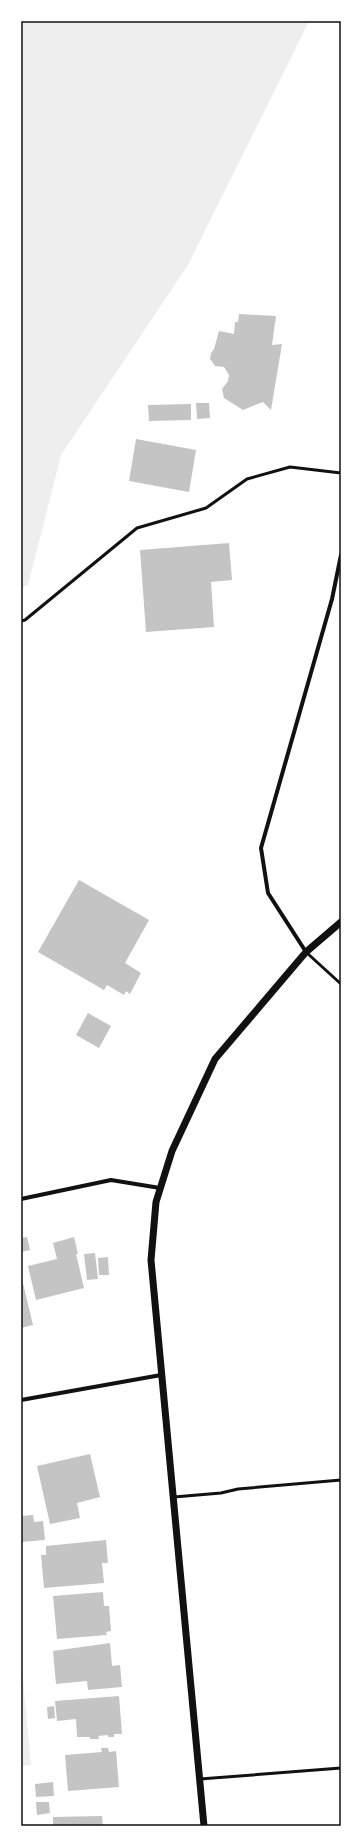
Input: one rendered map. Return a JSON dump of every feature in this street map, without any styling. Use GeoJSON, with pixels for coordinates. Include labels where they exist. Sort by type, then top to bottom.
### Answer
{"type":"FeatureCollection","features":[{"type":"Feature","properties":{"kind":"street"},"geometry":{"type":"LineString","coordinates":[[306,952],[268,893],[261,848],[332,598],[341,555]]}},
{"type":"Feature","properties":{"kind":"street"},"geometry":{"type":"LineString","coordinates":[[204,1826],[172,1498],[151,1260],[156,1202],[172,1151],[215,1059],[306,952],[341,922]]}},
{"type":"Feature","properties":{"kind":"street"},"geometry":{"type":"LineString","coordinates":[[21,1199],[111,1180],[160,1188]]}},
{"type":"Feature","properties":{"kind":"street"},"geometry":{"type":"LineString","coordinates":[[21,1400],[161,1376]]}},
{"type":"Feature","properties":{"kind":"lane"},"geometry":{"type":"LineString","coordinates":[[21,621],[137,528],[206,508],[247,479],[290,467],[341,473]]}},
{"type":"Feature","properties":{"kind":"lane"},"geometry":{"type":"LineString","coordinates":[[306,952],[341,984]]}},
{"type":"Feature","properties":{"kind":"lane"},"geometry":{"type":"LineString","coordinates":[[172,1498],[221,1493],[238,1489],[341,1480]]}},
{"type":"Feature","properties":{"kind":"lane"},"geometry":{"type":"LineString","coordinates":[[200,1779],[341,1768]]}},
{"type":"Feature","properties":{"kind":"shaded area"},"geometry":{"type":"Polygon","coordinates":[[[21,21],[309,21],[188,265],[61,455],[28,585],[21,588],[21,21]]]}},
{"type":"Feature","properties":{"kind":"shaded area"},"geometry":{"type":"Polygon","coordinates":[[[21,1659],[31,1765],[21,1766],[21,1659]]]}},
{"type":"Feature","properties":{"kind":"building"},"geometry":{"type":"Polygon","coordinates":[[[239,314],[276,316],[272,345],[282,344],[271,410],[263,402],[243,410],[224,398],[222,389],[228,381],[229,375],[224,367],[215,366],[210,359],[219,331],[234,334],[235,322],[238,322],[239,314]]]}},
{"type":"Feature","properties":{"kind":"building"},"geometry":{"type":"Polygon","coordinates":[[[196,403],[209,403],[210,418],[197,419],[196,403]]]}},
{"type":"Feature","properties":{"kind":"building"},"geometry":{"type":"Polygon","coordinates":[[[191,404],[191,420],[149,421],[148,405],[191,404]]]}},
{"type":"Feature","properties":{"kind":"building"},"geometry":{"type":"Polygon","coordinates":[[[136,439],[196,450],[189,492],[129,481],[136,439]]]}},
{"type":"Feature","properties":{"kind":"building"},"geometry":{"type":"Polygon","coordinates":[[[229,543],[232,580],[211,582],[214,627],[146,632],[140,550],[229,543]]]}},
{"type":"Feature","properties":{"kind":"building"},"geometry":{"type":"Polygon","coordinates":[[[79,880],[149,920],[125,963],[141,973],[130,994],[126,991],[124,995],[107,985],[104,990],[38,952],[79,880]]]}},
{"type":"Feature","properties":{"kind":"building"},"geometry":{"type":"Polygon","coordinates":[[[88,1013],[111,1026],[99,1048],[76,1035],[88,1013]]]}},
{"type":"Feature","properties":{"kind":"building"},"geometry":{"type":"Polygon","coordinates":[[[27,1237],[30,1250],[21,1252],[21,1238],[27,1237]]]}},
{"type":"Feature","properties":{"kind":"building"},"geometry":{"type":"Polygon","coordinates":[[[74,1237],[78,1254],[76,1254],[84,1288],[36,1300],[28,1266],[57,1259],[53,1243],[74,1237]]]}},
{"type":"Feature","properties":{"kind":"building"},"geometry":{"type":"Polygon","coordinates":[[[95,1253],[98,1279],[87,1280],[84,1254],[95,1253]]]}},
{"type":"Feature","properties":{"kind":"building"},"geometry":{"type":"Polygon","coordinates":[[[108,1257],[109,1275],[99,1275],[98,1258],[108,1257]]]}},
{"type":"Feature","properties":{"kind":"building"},"geometry":{"type":"Polygon","coordinates":[[[21,1275],[33,1325],[21,1328],[21,1275]]]}},
{"type":"Feature","properties":{"kind":"building"},"geometry":{"type":"Polygon","coordinates":[[[90,1454],[100,1497],[77,1503],[80,1518],[50,1524],[37,1466],[90,1454]]]}},
{"type":"Feature","properties":{"kind":"building"},"geometry":{"type":"Polygon","coordinates":[[[33,1515],[34,1522],[43,1521],[45,1540],[21,1542],[21,1516],[33,1515]]]}},
{"type":"Feature","properties":{"kind":"building"},"geometry":{"type":"Polygon","coordinates":[[[106,1540],[108,1563],[102,1563],[104,1583],[44,1588],[41,1555],[46,1555],[46,1546],[106,1540]]]}},
{"type":"Feature","properties":{"kind":"building"},"geometry":{"type":"Polygon","coordinates":[[[103,1592],[104,1606],[109,1606],[111,1631],[106,1632],[107,1635],[57,1639],[53,1596],[103,1592]]]}},
{"type":"Feature","properties":{"kind":"building"},"geometry":{"type":"Polygon","coordinates":[[[110,1643],[112,1666],[120,1665],[122,1687],[88,1690],[87,1681],[56,1684],[53,1651],[110,1643]]]}},
{"type":"Feature","properties":{"kind":"building"},"geometry":{"type":"Polygon","coordinates":[[[119,1696],[122,1734],[114,1734],[114,1737],[108,1737],[108,1735],[98,1736],[99,1739],[77,1737],[76,1719],[57,1721],[55,1701],[119,1696]]]}},
{"type":"Feature","properties":{"kind":"building"},"geometry":{"type":"Polygon","coordinates":[[[54,1706],[55,1718],[48,1719],[47,1707],[54,1706]]]}},
{"type":"Feature","properties":{"kind":"building"},"geometry":{"type":"Polygon","coordinates":[[[101,1748],[108,1748],[109,1752],[116,1751],[119,1787],[68,1791],[65,1755],[102,1752],[101,1748]]]}},
{"type":"Feature","properties":{"kind":"building"},"geometry":{"type":"Polygon","coordinates":[[[53,1782],[54,1796],[36,1797],[35,1784],[53,1782]]]}},
{"type":"Feature","properties":{"kind":"building"},"geometry":{"type":"Polygon","coordinates":[[[36,1802],[49,1802],[50,1813],[37,1815],[36,1802]]]}},
{"type":"Feature","properties":{"kind":"building"},"geometry":{"type":"Polygon","coordinates":[[[102,1816],[103,1826],[53,1826],[53,1817],[102,1816]]]}}]}
